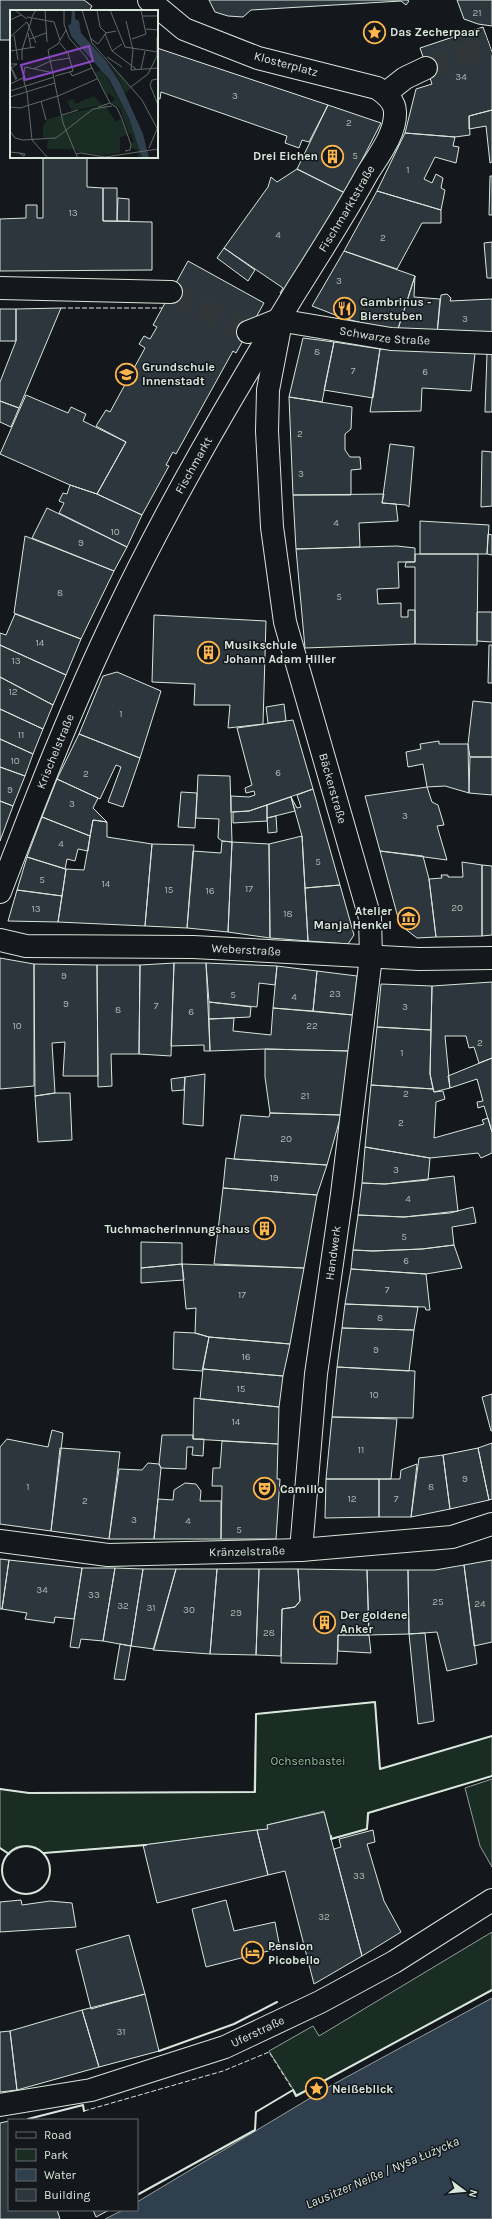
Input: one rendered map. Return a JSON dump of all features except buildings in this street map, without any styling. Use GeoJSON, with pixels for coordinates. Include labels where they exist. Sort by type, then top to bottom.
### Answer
{"type":"FeatureCollection","features":[{"type":"Feature","properties":{"kind":"street","name":"Klosterplatz"},"geometry":{"type":"LineString","coordinates":[[149,0],[184,29],[258,58],[377,88],[386,94]]}},
{"type":"Feature","properties":{"kind":"street"},"geometry":{"type":"LineString","coordinates":[[386,94],[405,78],[426,68]]}},
{"type":"Feature","properties":{"kind":"street","name":"Fischmarktstraße"},"geometry":{"type":"LineString","coordinates":[[278,320],[347,209],[388,138],[395,112],[393,102],[386,94]]}},
{"type":"Feature","properties":{"kind":"street"},"geometry":{"type":"LineString","coordinates":[[0,288],[171,292]]}},
{"type":"Feature","properties":{"kind":"street"},"geometry":{"type":"LineString","coordinates":[[248,332],[278,320]]}},
{"type":"Feature","properties":{"kind":"street","name":"Schwarze Straße"},"geometry":{"type":"LineString","coordinates":[[278,320],[391,338],[492,343]]}},
{"type":"Feature","properties":{"kind":"street","name":"Fischmarkt"},"geometry":{"type":"LineString","coordinates":[[116,614],[169,511],[278,320]]}},
{"type":"Feature","properties":{"kind":"street","name":"Bäckerstraße"},"geometry":{"type":"LineString","coordinates":[[278,320],[281,322],[268,390],[267,431],[272,527],[285,622],[370,918],[371,957]]}},
{"type":"Feature","properties":{"kind":"street","name":"Krischelstraße"},"geometry":{"type":"LineString","coordinates":[[0,892],[38,791],[116,614]]}},
{"type":"Feature","properties":{"kind":"street","name":"Weberstraße"},"geometry":{"type":"LineString","coordinates":[[0,940],[26,946],[193,947],[419,959],[492,958]]}},
{"type":"Feature","properties":{"kind":"street","name":"Handwerk"},"geometry":{"type":"LineString","coordinates":[[301,1550],[316,1374],[342,1194],[371,957]]}},
{"type":"Feature","properties":{"kind":"street","name":"Kränzelstraße"},"geometry":{"type":"LineString","coordinates":[[0,1541],[108,1555],[301,1550],[452,1537],[492,1524]]}},
{"type":"Feature","properties":{"kind":"street","name":"Uferstraße"},"geometry":{"type":"LineString","coordinates":[[0,2105],[91,2090],[225,2047],[320,2002],[394,1962],[492,1900]]}},
{"type":"Feature","properties":{"kind":"green space","name":"Ochsenbastei"},"geometry":{"type":"Polygon","coordinates":[[[375,1702],[380,1769],[492,1736],[492,1776],[369,1813],[367,1829],[331,1839],[324,1811],[267,1825],[268,1829],[143,1845],[44,1853],[35,1848],[22,1847],[9,1854],[0,1848],[0,1789],[29,1793],[254,1792],[256,1714],[375,1702]]]}},
{"type":"Feature","properties":{"kind":"green space"},"geometry":{"type":"Polygon","coordinates":[[[492,1779],[492,1867],[480,1846],[465,1788],[492,1779]]]}},
{"type":"Feature","properties":{"kind":"green space"},"geometry":{"type":"Polygon","coordinates":[[[492,1932],[492,1990],[297,2095],[269,2051],[313,2026],[319,2036],[492,1932]]]}},
{"type":"Feature","properties":{"kind":"water","name":"Lausitzer Neiße / Nysa Łużycka"},"geometry":{"type":"Polygon","coordinates":[[[492,1998],[492,2219],[105,2219],[121,2211],[138,2211],[138,2201],[332,2085],[492,1998]]]}},
{"type":"Feature","properties":{"kind":"tunnel"},"geometry":{"type":"LineString","coordinates":[[426,68],[489,45]]}},
{"type":"Feature","properties":{"kind":"tunnel"},"geometry":{"type":"LineString","coordinates":[[171,292],[248,332]]}},
{"type":"Feature","properties":{"kind":"fence"},"geometry":{"type":"LineString","coordinates":[[61,308],[162,308]]}},
{"type":"Feature","properties":{"kind":"fence"},"geometry":{"type":"LineString","coordinates":[[84,2111],[223,2071],[269,2052],[293,2090]]}},
{"type":"Feature","properties":{"kind":"wall"},"geometry":{"type":"LineString","coordinates":[[0,1789],[29,1793],[255,1792],[256,1714],[375,1702],[380,1769],[492,1736]]}},
{"type":"Feature","properties":{"kind":"wall"},"geometry":{"type":"LineString","coordinates":[[331,1836],[331,1839],[367,1829],[368,1813],[492,1776]]}},
{"type":"Feature","properties":{"kind":"wall"},"geometry":{"type":"LineString","coordinates":[[44,1853],[146,1845]]}},
{"type":"Feature","properties":{"kind":"wall"},"geometry":{"type":"LineString","coordinates":[[26,1846],[35,1848],[43,1853],[48,1861],[50,1870],[48,1879],[43,1887],[35,1892],[26,1894],[17,1892],[9,1887],[4,1879],[2,1870],[4,1861],[9,1853],[17,1848],[26,1846]]}},
{"type":"Feature","properties":{"kind":"wall"},"geometry":{"type":"LineString","coordinates":[[0,1848],[9,1854]]}},
{"type":"Feature","properties":{"kind":"wall"},"geometry":{"type":"LineString","coordinates":[[138,2194],[255,2130],[256,2112],[293,2090],[296,2096],[492,1990]]}},
{"type":"Feature","properties":{"kind":"wall"},"geometry":{"type":"LineString","coordinates":[[159,2051],[234,2024],[277,2002]]}},
{"type":"Feature","properties":{"kind":"wall"},"geometry":{"type":"LineString","coordinates":[[28,2119],[83,2105],[84,2111]]}},
{"type":"Feature","properties":{"kind":"place","name":"Das Zecherpaar"},"geometry":{"type":"Point","coordinates":[374,32]}},
{"type":"Feature","properties":{"kind":"place","name":"Drei Eichen"},"geometry":{"type":"Point","coordinates":[333,156]}},
{"type":"Feature","properties":{"kind":"place","name":"Gambrinus - Bierstuben"},"geometry":{"type":"Point","coordinates":[345,309]}},
{"type":"Feature","properties":{"kind":"place","name":"Grundschule Innenstadt"},"geometry":{"type":"Point","coordinates":[127,374]}},
{"type":"Feature","properties":{"kind":"place","name":"Musikschule Johann Adam Hiller"},"geometry":{"type":"Point","coordinates":[209,652]}},
{"type":"Feature","properties":{"kind":"place","name":"Atelier Manja Henkel"},"geometry":{"type":"Point","coordinates":[408,918]}},
{"type":"Feature","properties":{"kind":"place","name":"Tuchmacherinnungshaus"},"geometry":{"type":"Point","coordinates":[265,1229]}},
{"type":"Feature","properties":{"kind":"place","name":"Camillo"},"geometry":{"type":"Point","coordinates":[265,1489]}},
{"type":"Feature","properties":{"kind":"place","name":"Der goldene Anker"},"geometry":{"type":"Point","coordinates":[325,1622]}},
{"type":"Feature","properties":{"kind":"place","name":"Pension Picobello"},"geometry":{"type":"Point","coordinates":[253,1953]}},
{"type":"Feature","properties":{"kind":"place","name":"Neißeblick"},"geometry":{"type":"Point","coordinates":[317,2089]}}]}
